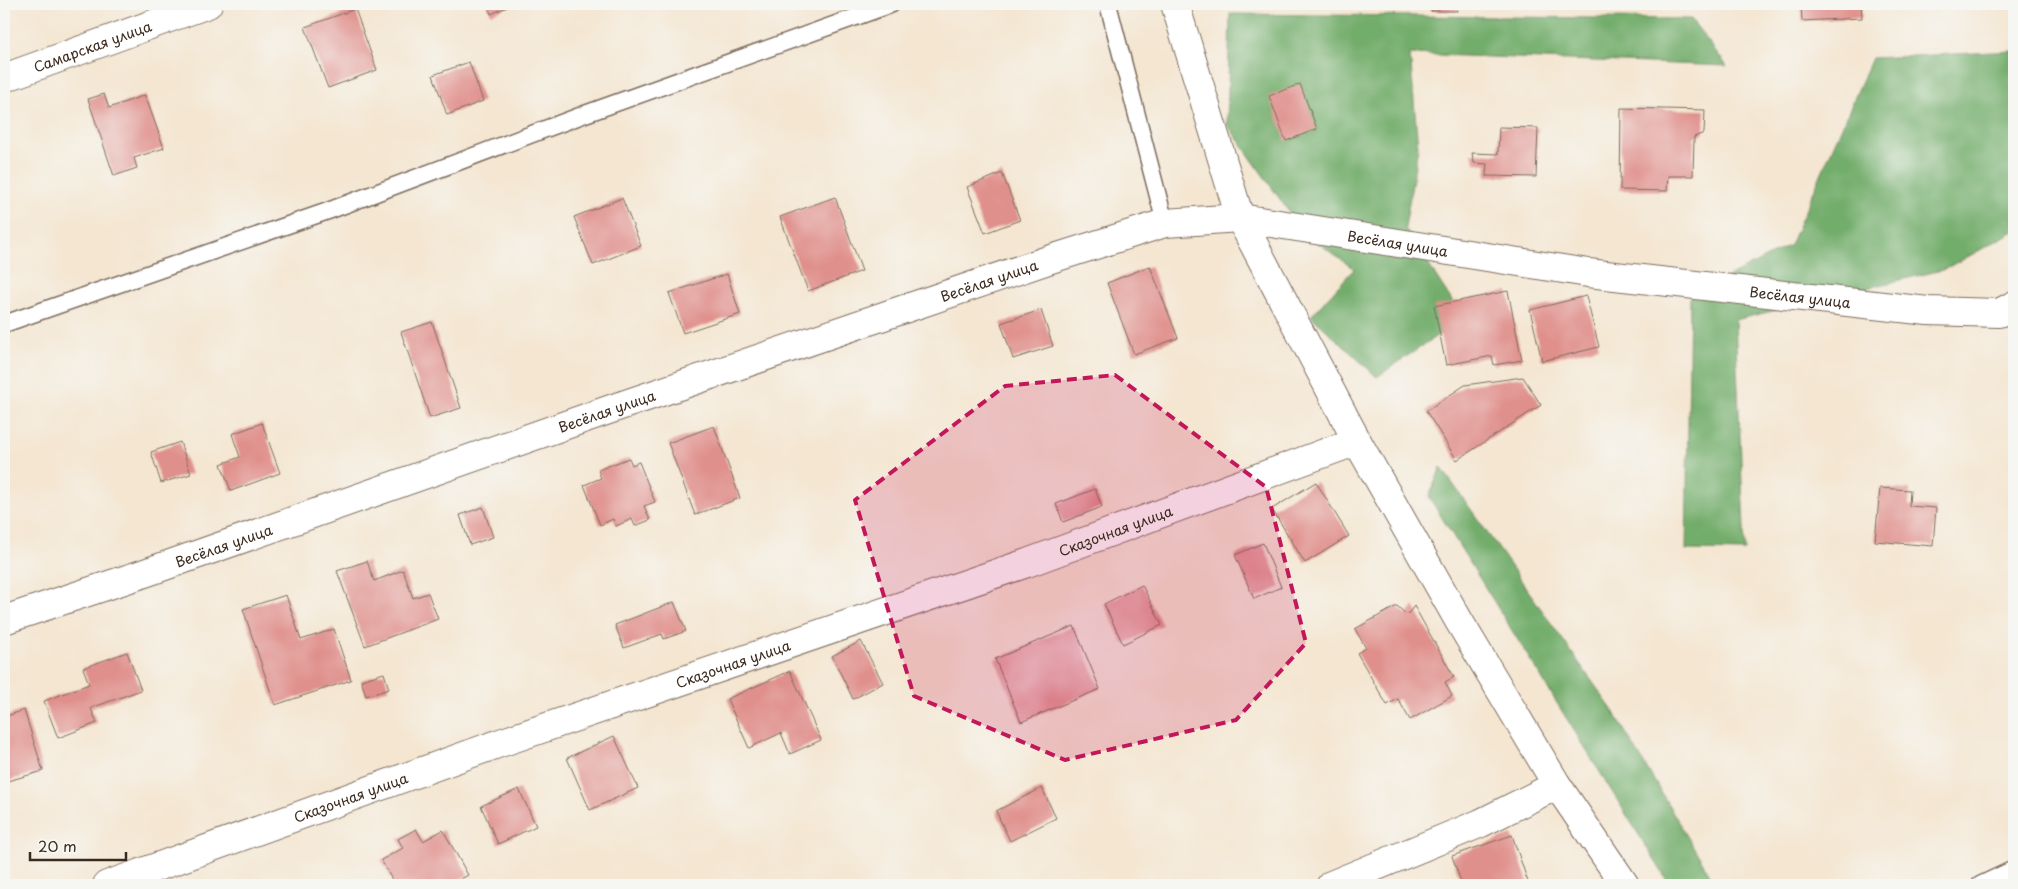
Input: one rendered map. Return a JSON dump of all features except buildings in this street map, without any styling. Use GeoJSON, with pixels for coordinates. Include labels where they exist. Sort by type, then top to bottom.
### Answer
{"type":"FeatureCollection","features":[{"type":"Feature","properties":{"kind":"street","name":"Самарская улица"},"geometry":{"type":"LineString","coordinates":[[4,78],[208,4]]}},
{"type":"Feature","properties":{"kind":"street"},"geometry":{"type":"LineString","coordinates":[[1175,4],[1240,218],[1357,441],[1459,621],[1557,785],[1625,885]]}},
{"type":"Feature","properties":{"kind":"street","name":"Весёлая улица"},"geometry":{"type":"LineString","coordinates":[[4,620],[167,565],[614,408],[1039,263],[1165,223],[1240,218],[1588,273],[1928,311],[1999,313],[2014,305]]}},
{"type":"Feature","properties":{"kind":"street","name":"Сказочная улица"},"geometry":{"type":"LineString","coordinates":[[107,885],[502,742],[1027,563],[1357,441]]}},
{"type":"Feature","properties":{"kind":"street"},"geometry":{"type":"LineString","coordinates":[[1331,885],[1481,823],[1557,785]]}},
{"type":"Feature","properties":{"kind":"lane"},"geometry":{"type":"LineString","coordinates":[[4,324],[328,211],[576,117],[892,4]]}},
{"type":"Feature","properties":{"kind":"lane"},"geometry":{"type":"LineString","coordinates":[[1108,4],[1165,223]]}},
{"type":"Feature","properties":{"kind":"lane"},"geometry":{"type":"LineString","coordinates":[[1980,885],[2014,869]]}},
{"type":"Feature","properties":{"kind":"highlighted area"},"geometry":{"type":"Polygon","coordinates":[[[1115,375],[1266,487],[1306,643],[1236,720],[1065,760],[914,696],[855,500],[1005,386],[1115,375]]]}},
{"type":"Feature","properties":{"kind":"green space"},"geometry":{"type":"Polygon","coordinates":[[[1230,14],[1691,19],[1727,66],[1410,54],[1418,147],[1405,228],[1463,318],[1377,377],[1311,316],[1354,269],[1303,232],[1227,124],[1230,14]]]}},
{"type":"Feature","properties":{"kind":"green space"},"geometry":{"type":"Polygon","coordinates":[[[2014,51],[2014,231],[1946,269],[1735,320],[1745,551],[1686,550],[1690,297],[1790,245],[1872,58],[2014,51]]]}},
{"type":"Feature","properties":{"kind":"green space"},"geometry":{"type":"Polygon","coordinates":[[[1441,467],[1613,711],[1716,885],[1670,885],[1429,497],[1441,467]]]}}]}
